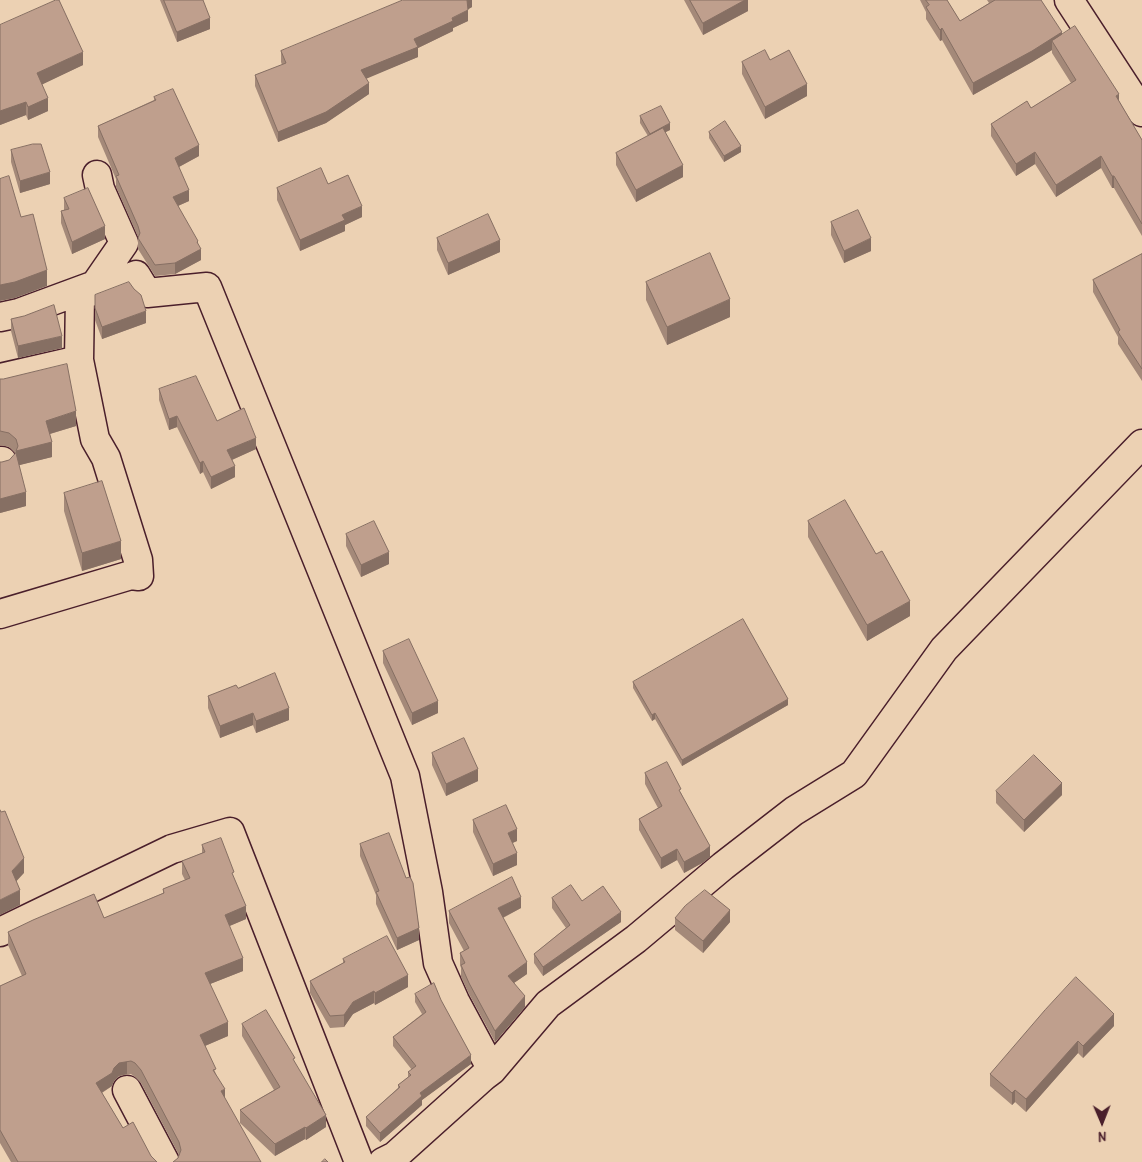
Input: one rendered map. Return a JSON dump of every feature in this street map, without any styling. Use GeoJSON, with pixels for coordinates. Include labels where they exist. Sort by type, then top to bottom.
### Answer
{"type":"FeatureCollection","features":[{"type":"Feature","properties":{"kind":"street"},"geometry":{"type":"LineString","coordinates":[[1069,0],[1142,112]]}},
{"type":"Feature","properties":{"kind":"street"},"geometry":{"type":"LineString","coordinates":[[0,318],[19,313],[95,285],[124,243],[100,189],[97,175]]}},
{"type":"Feature","properties":{"kind":"street"},"geometry":{"type":"LineString","coordinates":[[0,614],[131,575],[139,576],[138,560],[106,458],[95,439],[79,360],[80,296],[136,276],[147,293],[207,287],[405,776],[428,892],[438,963],[455,1001],[492,1070]]}},
{"type":"Feature","properties":{"kind":"street"},"geometry":{"type":"LineString","coordinates":[[0,378],[79,360]]}},
{"type":"Feature","properties":{"kind":"street"},"geometry":{"type":"LineString","coordinates":[[383,1162],[396,1156],[492,1070],[548,1004],[636,940],[723,866],[794,811],[854,774],[944,649],[1142,444]]}},
{"type":"Feature","properties":{"kind":"street"},"geometry":{"type":"LineString","coordinates":[[0,932],[172,848],[230,832],[360,1162]]}},
{"type":"Feature","properties":{"kind":"street"},"geometry":{"type":"LineString","coordinates":[[127,1090],[165,1162]]}},
{"type":"Feature","properties":{"kind":"building"},"geometry":{"type":"Polygon","coordinates":[[[59,0],[83,52],[37,73],[48,98],[28,107],[26,102],[0,111],[0,25],[59,0]]]}},
{"type":"Feature","properties":{"kind":"building"},"geometry":{"type":"Polygon","coordinates":[[[164,0],[203,0],[210,18],[177,32],[164,0]]]}},
{"type":"Feature","properties":{"kind":"building"},"geometry":{"type":"Polygon","coordinates":[[[403,0],[467,0],[468,10],[452,18],[453,21],[414,39],[418,47],[361,70],[369,83],[326,112],[278,132],[255,75],[286,63],[281,51],[403,0]]]}},
{"type":"Feature","properties":{"kind":"building"},"geometry":{"type":"Polygon","coordinates":[[[690,0],[745,0],[703,23],[690,0]]]}},
{"type":"Feature","properties":{"kind":"building"},"geometry":{"type":"Polygon","coordinates":[[[926,0],[947,0],[960,21],[995,0],[1041,0],[1062,32],[1032,51],[973,83],[942,28],[940,30],[926,7],[929,5],[926,0]]]}},
{"type":"Feature","properties":{"kind":"building"},"geometry":{"type":"Polygon","coordinates":[[[1075,26],[1119,94],[1116,96],[1142,140],[1142,224],[1101,156],[1056,185],[1035,152],[1016,164],[991,124],[1027,101],[1031,108],[1076,80],[1052,41],[1075,26]]]}},
{"type":"Feature","properties":{"kind":"building"},"geometry":{"type":"Polygon","coordinates":[[[765,50],[770,60],[789,50],[807,84],[765,107],[742,62],[765,50]]]}},
{"type":"Feature","properties":{"kind":"building"},"geometry":{"type":"Polygon","coordinates":[[[173,89],[199,145],[175,158],[189,190],[173,197],[201,249],[175,263],[155,265],[138,238],[140,233],[138,226],[116,176],[119,175],[98,126],[156,100],[154,97],[173,89]]]}},
{"type":"Feature","properties":{"kind":"building"},"geometry":{"type":"Polygon","coordinates":[[[661,106],[670,123],[650,134],[640,116],[661,106]]]}},
{"type":"Feature","properties":{"kind":"building"},"geometry":{"type":"Polygon","coordinates":[[[725,121],[741,146],[724,156],[709,132],[725,121]]]}},
{"type":"Feature","properties":{"kind":"building"},"geometry":{"type":"Polygon","coordinates":[[[663,128],[683,165],[636,190],[616,153],[663,128]]]}},
{"type":"Feature","properties":{"kind":"building"},"geometry":{"type":"Polygon","coordinates":[[[33,144],[41,144],[50,172],[20,181],[11,150],[33,144]]]}},
{"type":"Feature","properties":{"kind":"building"},"geometry":{"type":"Polygon","coordinates":[[[321,168],[328,184],[348,175],[362,206],[342,215],[345,220],[300,240],[277,188],[321,168]]]}},
{"type":"Feature","properties":{"kind":"building"},"geometry":{"type":"Polygon","coordinates":[[[9,176],[21,217],[33,214],[47,270],[15,282],[0,285],[0,179],[9,176]]]}},
{"type":"Feature","properties":{"kind":"building"},"geometry":{"type":"Polygon","coordinates":[[[88,188],[105,226],[72,242],[61,211],[69,209],[64,198],[88,188]]]}},
{"type":"Feature","properties":{"kind":"building"},"geometry":{"type":"Polygon","coordinates":[[[858,210],[871,238],[844,251],[831,222],[858,210]]]}},
{"type":"Feature","properties":{"kind":"building"},"geometry":{"type":"Polygon","coordinates":[[[488,214],[500,240],[448,263],[437,238],[488,214]]]}},
{"type":"Feature","properties":{"kind":"building"},"geometry":{"type":"Polygon","coordinates":[[[710,253],[730,299],[667,327],[646,282],[710,253]]]}},
{"type":"Feature","properties":{"kind":"building"},"geometry":{"type":"Polygon","coordinates":[[[1142,254],[1142,369],[1118,332],[1120,330],[1093,280],[1142,254]]]}},
{"type":"Feature","properties":{"kind":"building"},"geometry":{"type":"Polygon","coordinates":[[[129,282],[141,295],[146,311],[102,327],[95,308],[95,295],[129,282]]]}},
{"type":"Feature","properties":{"kind":"building"},"geometry":{"type":"Polygon","coordinates":[[[54,305],[62,336],[18,346],[11,319],[54,305]]]}},
{"type":"Feature","properties":{"kind":"building"},"geometry":{"type":"Polygon","coordinates":[[[67,364],[76,411],[46,421],[52,442],[16,451],[18,446],[16,439],[9,433],[0,431],[0,379],[67,364]]]}},
{"type":"Feature","properties":{"kind":"building"},"geometry":{"type":"Polygon","coordinates":[[[196,376],[217,421],[244,408],[256,438],[227,450],[235,466],[211,477],[203,461],[200,463],[177,416],[169,419],[159,389],[196,376]]]}},
{"type":"Feature","properties":{"kind":"building"},"geometry":{"type":"Polygon","coordinates":[[[16,453],[26,492],[0,499],[0,462],[9,460],[16,453]]]}},
{"type":"Feature","properties":{"kind":"building"},"geometry":{"type":"Polygon","coordinates":[[[102,481],[121,541],[82,553],[64,493],[102,481]]]}},
{"type":"Feature","properties":{"kind":"building"},"geometry":{"type":"Polygon","coordinates":[[[845,500],[876,554],[882,551],[910,601],[867,625],[808,521],[845,500]]]}},
{"type":"Feature","properties":{"kind":"building"},"geometry":{"type":"Polygon","coordinates":[[[374,521],[389,552],[361,565],[346,534],[374,521]]]}},
{"type":"Feature","properties":{"kind":"building"},"geometry":{"type":"Polygon","coordinates":[[[743,619],[788,699],[682,760],[655,713],[652,715],[633,682],[743,619]]]}},
{"type":"Feature","properties":{"kind":"building"},"geometry":{"type":"Polygon","coordinates":[[[409,639],[438,701],[412,713],[383,651],[409,639]]]}},
{"type":"Feature","properties":{"kind":"building"},"geometry":{"type":"Polygon","coordinates":[[[275,673],[289,708],[256,721],[253,713],[220,726],[208,696],[236,685],[238,688],[275,673]]]}},
{"type":"Feature","properties":{"kind":"building"},"geometry":{"type":"Polygon","coordinates":[[[464,738],[478,769],[446,784],[432,753],[464,738]]]}},
{"type":"Feature","properties":{"kind":"building"},"geometry":{"type":"Polygon","coordinates":[[[1034,755],[1062,783],[1024,820],[996,791],[1034,755]]]}},
{"type":"Feature","properties":{"kind":"building"},"geometry":{"type":"Polygon","coordinates":[[[667,762],[681,789],[679,790],[710,846],[684,862],[677,849],[661,858],[639,819],[662,806],[645,773],[667,762]]]}},
{"type":"Feature","properties":{"kind":"building"},"geometry":{"type":"Polygon","coordinates":[[[506,805],[517,829],[508,833],[517,853],[493,864],[473,820],[506,805]]]}},
{"type":"Feature","properties":{"kind":"building"},"geometry":{"type":"Polygon","coordinates":[[[0,810],[1,812],[5,811],[24,858],[12,871],[20,890],[0,900],[0,810]]]}},
{"type":"Feature","properties":{"kind":"building"},"geometry":{"type":"Polygon","coordinates":[[[389,833],[406,878],[410,877],[413,883],[419,928],[397,938],[376,892],[379,891],[360,844],[389,833]]]}},
{"type":"Feature","properties":{"kind":"building"},"geometry":{"type":"Polygon","coordinates":[[[221,838],[234,872],[232,873],[246,906],[225,915],[243,958],[205,973],[228,1022],[200,1035],[216,1069],[213,1070],[225,1089],[221,1091],[261,1162],[173,1162],[178,1158],[181,1150],[179,1142],[141,1070],[131,1061],[119,1063],[112,1073],[96,1083],[123,1128],[133,1122],[151,1156],[157,1162],[18,1162],[0,1130],[0,986],[26,974],[8,932],[94,894],[104,918],[164,893],[163,889],[190,878],[182,861],[205,852],[202,845],[221,838]]]}},
{"type":"Feature","properties":{"kind":"building"},"geometry":{"type":"Polygon","coordinates":[[[512,877],[521,897],[498,908],[527,962],[508,976],[525,996],[495,1031],[461,965],[465,963],[460,953],[469,948],[449,911],[512,877]]]}},
{"type":"Feature","properties":{"kind":"building"},"geometry":{"type":"Polygon","coordinates":[[[571,885],[582,901],[603,886],[621,912],[543,967],[534,954],[570,925],[552,898],[571,885]]]}},
{"type":"Feature","properties":{"kind":"building"},"geometry":{"type":"Polygon","coordinates":[[[705,890],[730,910],[703,941],[675,918],[685,906],[705,890]]]}},
{"type":"Feature","properties":{"kind":"building"},"geometry":{"type":"Polygon","coordinates":[[[387,936],[408,975],[375,993],[374,991],[353,1002],[344,1015],[330,1016],[310,981],[345,962],[343,959],[387,936]]]}},
{"type":"Feature","properties":{"kind":"building"},"geometry":{"type":"Polygon","coordinates":[[[1076,977],[1114,1014],[1083,1046],[1078,1041],[1026,1099],[1015,1090],[1012,1093],[990,1074],[1076,977]]]}},
{"type":"Feature","properties":{"kind":"building"},"geometry":{"type":"Polygon","coordinates":[[[434,983],[441,1000],[471,1055],[420,1093],[422,1096],[380,1133],[366,1117],[400,1087],[398,1085],[411,1075],[408,1072],[416,1066],[393,1037],[426,1012],[415,994],[434,983]]]}},
{"type":"Feature","properties":{"kind":"building"},"geometry":{"type":"Polygon","coordinates":[[[266,1010],[326,1115],[275,1144],[240,1110],[280,1087],[242,1024],[266,1010]]]}}]}
